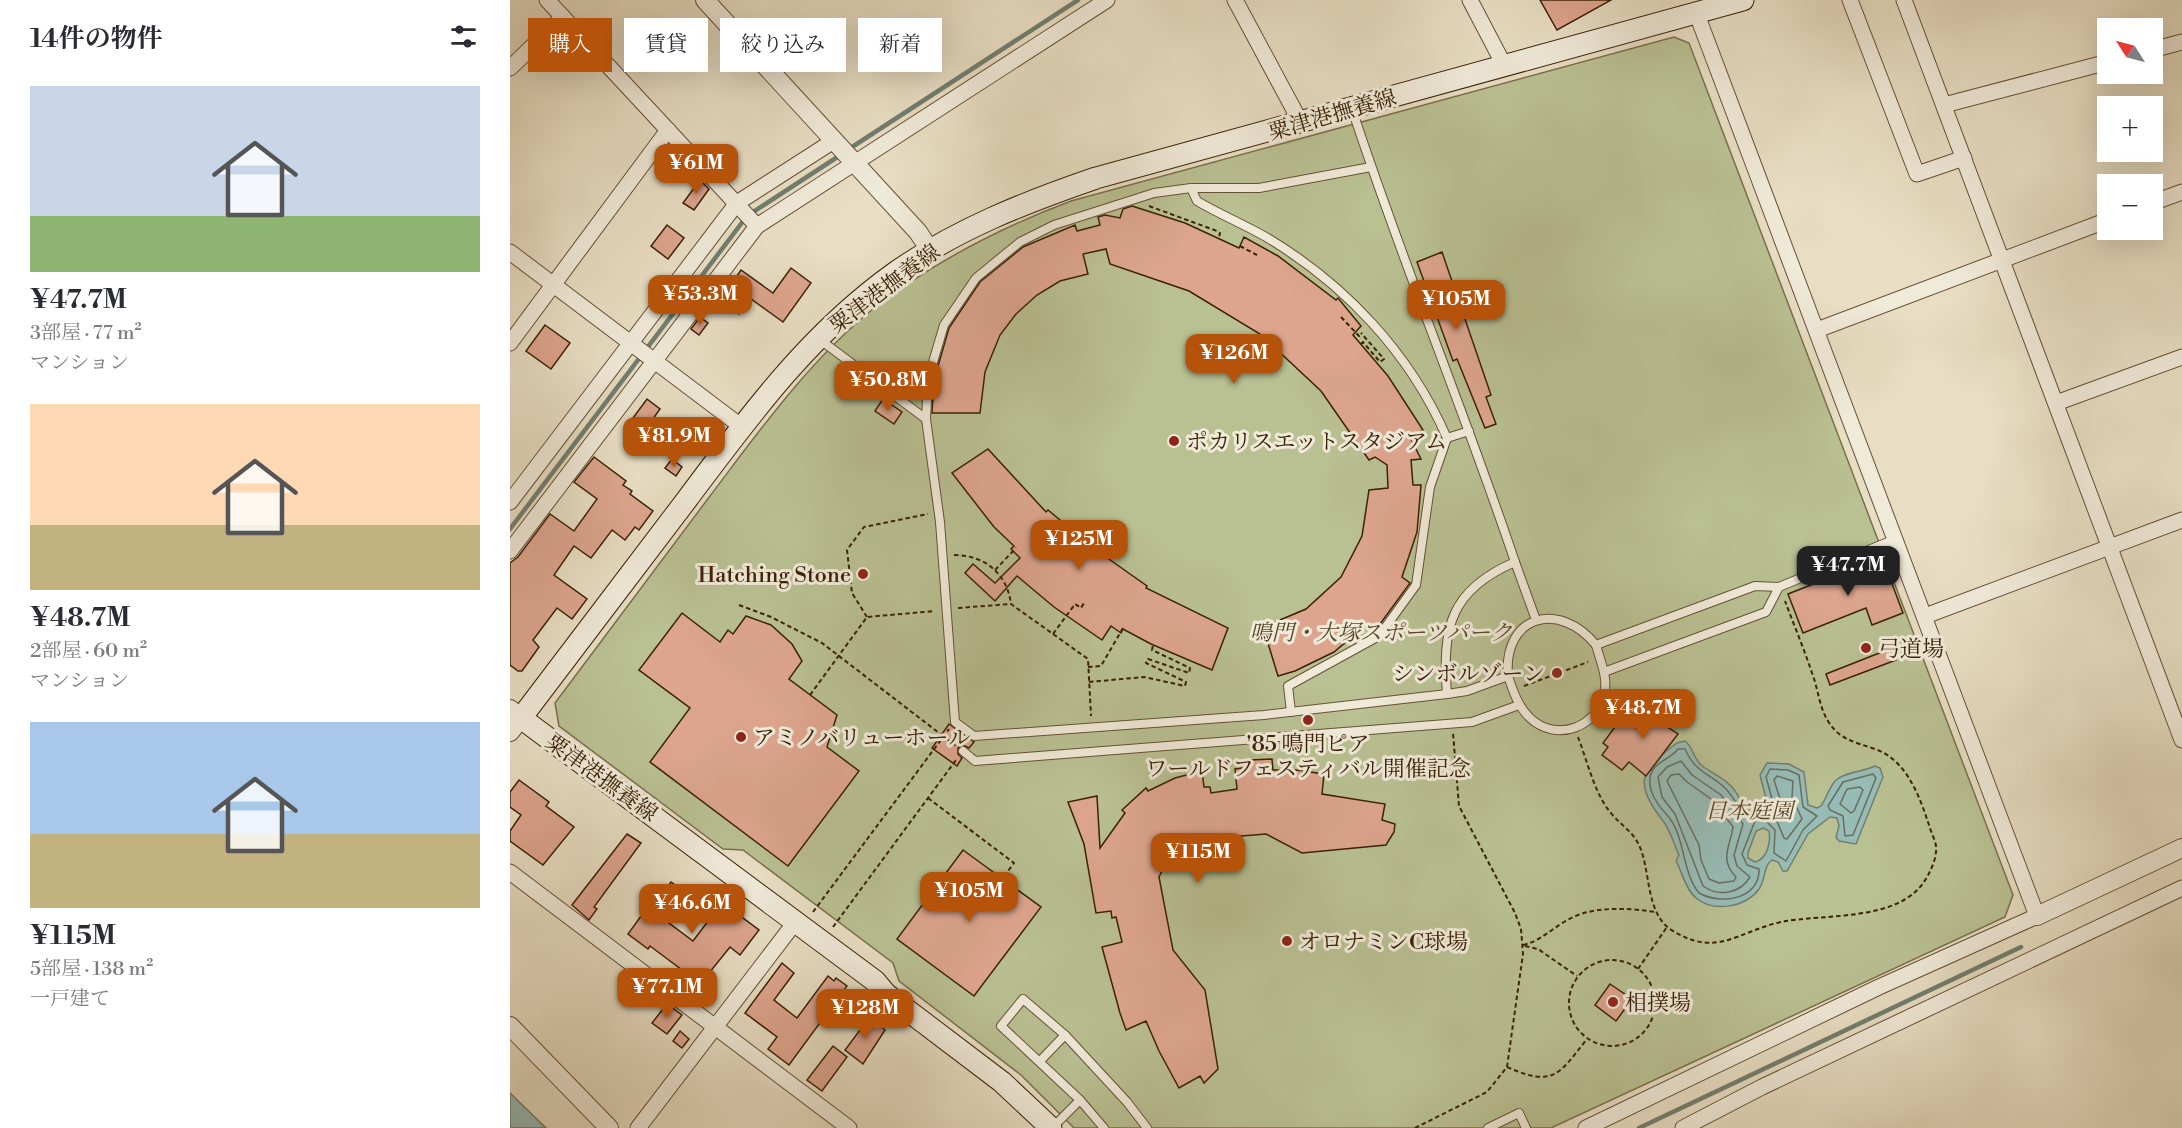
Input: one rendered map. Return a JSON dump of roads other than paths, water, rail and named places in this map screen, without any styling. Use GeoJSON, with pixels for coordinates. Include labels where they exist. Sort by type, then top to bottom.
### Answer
{"type":"FeatureCollection","features":[{"type":"Feature","properties":{"kind":"main road","name":"粟津港撫養線"},"geometry":{"type":"LineString","coordinates":[[1051,1128],[1002,1082],[886,994],[876,981],[805,916],[514,720],[742,427],[817,338],[870,292],[930,250],[964,231],[1030,201],[1096,178],[1352,109],[1504,65],[1693,6],[1743,0]]}},
{"type":"Feature","properties":{"kind":"street"},"geometry":{"type":"LineString","coordinates":[[547,0],[755,224]]}},
{"type":"Feature","properties":{"kind":"street"},"geometry":{"type":"LineString","coordinates":[[705,0],[918,232],[930,250]]}},
{"type":"Feature","properties":{"kind":"street"},"geometry":{"type":"LineString","coordinates":[[511,545],[654,360],[755,224],[1107,0]]}},
{"type":"Feature","properties":{"kind":"street"},"geometry":{"type":"LineString","coordinates":[[1235,0],[1301,123]]}},
{"type":"Feature","properties":{"kind":"street"},"geometry":{"type":"LineString","coordinates":[[1470,0],[1504,65]]}},
{"type":"Feature","properties":{"kind":"street"},"geometry":{"type":"LineString","coordinates":[[1850,0],[1917,174],[1964,158]]}},
{"type":"Feature","properties":{"kind":"street"},"geometry":{"type":"LineString","coordinates":[[1904,0],[2182,740]]}},
{"type":"Feature","properties":{"kind":"street"},"geometry":{"type":"LineString","coordinates":[[1693,6],[2037,916]]}},
{"type":"Feature","properties":{"kind":"street"},"geometry":{"type":"LineString","coordinates":[[510,68],[562,16]]}},
{"type":"Feature","properties":{"kind":"street"},"geometry":{"type":"LineString","coordinates":[[2163,47],[2182,42]]}},
{"type":"Feature","properties":{"kind":"street"},"geometry":{"type":"LineString","coordinates":[[1944,105],[2097,65]]}},
{"type":"Feature","properties":{"kind":"street"},"geometry":{"type":"LineString","coordinates":[[510,343],[668,130]]}},
{"type":"Feature","properties":{"kind":"street"},"geometry":{"type":"LineString","coordinates":[[510,502],[739,205],[836,141]]}},
{"type":"Feature","properties":{"kind":"street"},"geometry":{"type":"LineString","coordinates":[[2163,199],[2182,192]]}},
{"type":"Feature","properties":{"kind":"street"},"geometry":{"type":"LineString","coordinates":[[1816,330],[2097,224]]}},
{"type":"Feature","properties":{"kind":"street"},"geometry":{"type":"LineString","coordinates":[[510,252],[742,427]]}},
{"type":"Feature","properties":{"kind":"street"},"geometry":{"type":"LineString","coordinates":[[2056,403],[2182,357]]}},
{"type":"Feature","properties":{"kind":"street"},"geometry":{"type":"LineString","coordinates":[[1925,616],[2182,520]]}},
{"type":"Feature","properties":{"kind":"street"},"geometry":{"type":"LineString","coordinates":[[1586,1128],[1613,1122],[1879,987],[2182,848]]}},
{"type":"Feature","properties":{"kind":"street"},"geometry":{"type":"LineString","coordinates":[[510,872],[849,1128]]}},
{"type":"Feature","properties":{"kind":"street"},"geometry":{"type":"LineString","coordinates":[[1683,1128],[1773,1082],[2182,888]]}},
{"type":"Feature","properties":{"kind":"street"},"geometry":{"type":"LineString","coordinates":[[638,1128],[805,916]]}},
{"type":"Feature","properties":{"kind":"street"},"geometry":{"type":"LineString","coordinates":[[510,1026],[609,1128]]}},
{"type":"Feature","properties":{"kind":"lane"},"geometry":{"type":"LineString","coordinates":[[1352,109],[1536,620]]}},
{"type":"Feature","properties":{"kind":"lane"},"geometry":{"type":"LineString","coordinates":[[1371,166],[1259,188],[1191,188],[1154,193],[1054,225],[1020,242],[989,264],[953,308],[937,342],[928,379],[926,419],[938,512],[955,722],[974,736],[1291,712],[1467,692],[1508,676]]}},
{"type":"Feature","properties":{"kind":"lane"},"geometry":{"type":"LineString","coordinates":[[1191,188],[1197,201],[1288,251],[1351,302],[1405,362],[1434,408],[1447,438],[1430,487],[1416,585],[1379,636],[1288,686],[1291,712]]}},
{"type":"Feature","properties":{"kind":"lane"},"geometry":{"type":"LineString","coordinates":[[817,338],[926,419]]}},
{"type":"Feature","properties":{"kind":"lane"},"geometry":{"type":"LineString","coordinates":[[1447,438],[1469,430]]}},
{"type":"Feature","properties":{"kind":"lane"},"geometry":{"type":"LineString","coordinates":[[1596,645],[1755,586],[1779,587],[1896,539]]}},
{"type":"Feature","properties":{"kind":"lane"},"geometry":{"type":"LineString","coordinates":[[1448,694],[1446,638],[1457,608],[1476,583],[1490,573],[1515,562]]}},
{"type":"Feature","properties":{"kind":"lane"},"geometry":{"type":"LineString","coordinates":[[1604,672],[1766,612],[1779,587]]}},
{"type":"Feature","properties":{"kind":"lane"},"geometry":{"type":"LineString","coordinates":[[1558,618],[1569,622],[1580,629],[1596,645],[1606,688],[1600,707],[1587,724],[1563,731],[1542,726],[1530,718],[1519,705],[1508,676],[1508,654],[1514,639],[1522,629],[1536,620],[1558,618]]}},
{"type":"Feature","properties":{"kind":"lane"},"geometry":{"type":"LineString","coordinates":[[963,751],[975,761],[1472,722],[1519,705]]}},
{"type":"Feature","properties":{"kind":"lane"},"geometry":{"type":"LineString","coordinates":[[1104,1128],[1080,1100],[1000,1026],[1023,999],[1065,1035],[1127,1102],[1147,1128]]}},
{"type":"Feature","properties":{"kind":"lane"},"geometry":{"type":"LineString","coordinates":[[1040,1061],[1065,1035]]}},
{"type":"Feature","properties":{"kind":"lane"},"geometry":{"type":"LineString","coordinates":[[1051,1128],[1080,1100]]}},
{"type":"Feature","properties":{"kind":"lane"},"geometry":{"type":"LineString","coordinates":[[1488,1128],[1519,1113],[1526,1128]]}},
{"type":"Feature","properties":{"kind":"water"},"geometry":{"type":"Polygon","coordinates":[[[1685,741],[1701,765],[1728,784],[1745,807],[1757,814],[1768,806],[1760,775],[1767,763],[1789,764],[1804,772],[1808,805],[1817,808],[1821,806],[1835,781],[1843,776],[1875,766],[1880,768],[1883,777],[1856,844],[1839,841],[1836,837],[1839,826],[1837,818],[1830,817],[1808,834],[1787,871],[1783,871],[1778,862],[1772,860],[1767,866],[1759,889],[1753,895],[1738,904],[1712,905],[1696,898],[1684,881],[1676,861],[1679,855],[1670,833],[1653,808],[1644,786],[1648,769],[1677,743],[1685,741]],[[1763,828],[1756,831],[1748,858],[1755,862],[1763,858],[1769,845],[1769,831],[1763,828]]]}},
{"type":"Feature","properties":{"kind":"water"},"geometry":{"type":"Polygon","coordinates":[[[510,1093],[546,1128],[510,1128],[510,1093]]]}},
{"type":"Feature","properties":{"kind":"waterway"},"geometry":{"type":"LineString","coordinates":[[849,149],[1078,0]]}},
{"type":"Feature","properties":{"kind":"waterway"},"geometry":{"type":"LineString","coordinates":[[510,529],[747,216],[842,154]]}},
{"type":"Feature","properties":{"kind":"waterway"},"geometry":{"type":"LineString","coordinates":[[1639,1128],[2021,947]]}},
{"type":"Feature","properties":{"kind":"place","name":"ポカリスエットスタジアム"},"geometry":{"type":"Point","coordinates":[1174,441]}},
{"type":"Feature","properties":{"kind":"place","name":"Hatching Stone"},"geometry":{"type":"Point","coordinates":[863,574]}},
{"type":"Feature","properties":{"kind":"place","name":"弓道場"},"geometry":{"type":"Point","coordinates":[1866,648]}},
{"type":"Feature","properties":{"kind":"place","name":"シンボルゾーン"},"geometry":{"type":"Point","coordinates":[1557,673]}},
{"type":"Feature","properties":{"kind":"place","name":"'85 鳴門ピア ワールドフェスティバル開催記念"},"geometry":{"type":"Point","coordinates":[1308,720]}},
{"type":"Feature","properties":{"kind":"place","name":"アミノバリューホール"},"geometry":{"type":"Point","coordinates":[741,737]}},
{"type":"Feature","properties":{"kind":"place","name":"オロナミンC球場"},"geometry":{"type":"Point","coordinates":[1287,941]}},
{"type":"Feature","properties":{"kind":"place","name":"相撲場"},"geometry":{"type":"Point","coordinates":[1613,1002]}},
{"type":"Feature","properties":{"kind":"park label","name":"鳴門・大塚スポーツパーク"},"geometry":{"type":"Point","coordinates":[1381,632]}},
{"type":"Feature","properties":{"kind":"park label","name":"日本庭園"},"geometry":{"type":"Point","coordinates":[1749,810]}}]}
